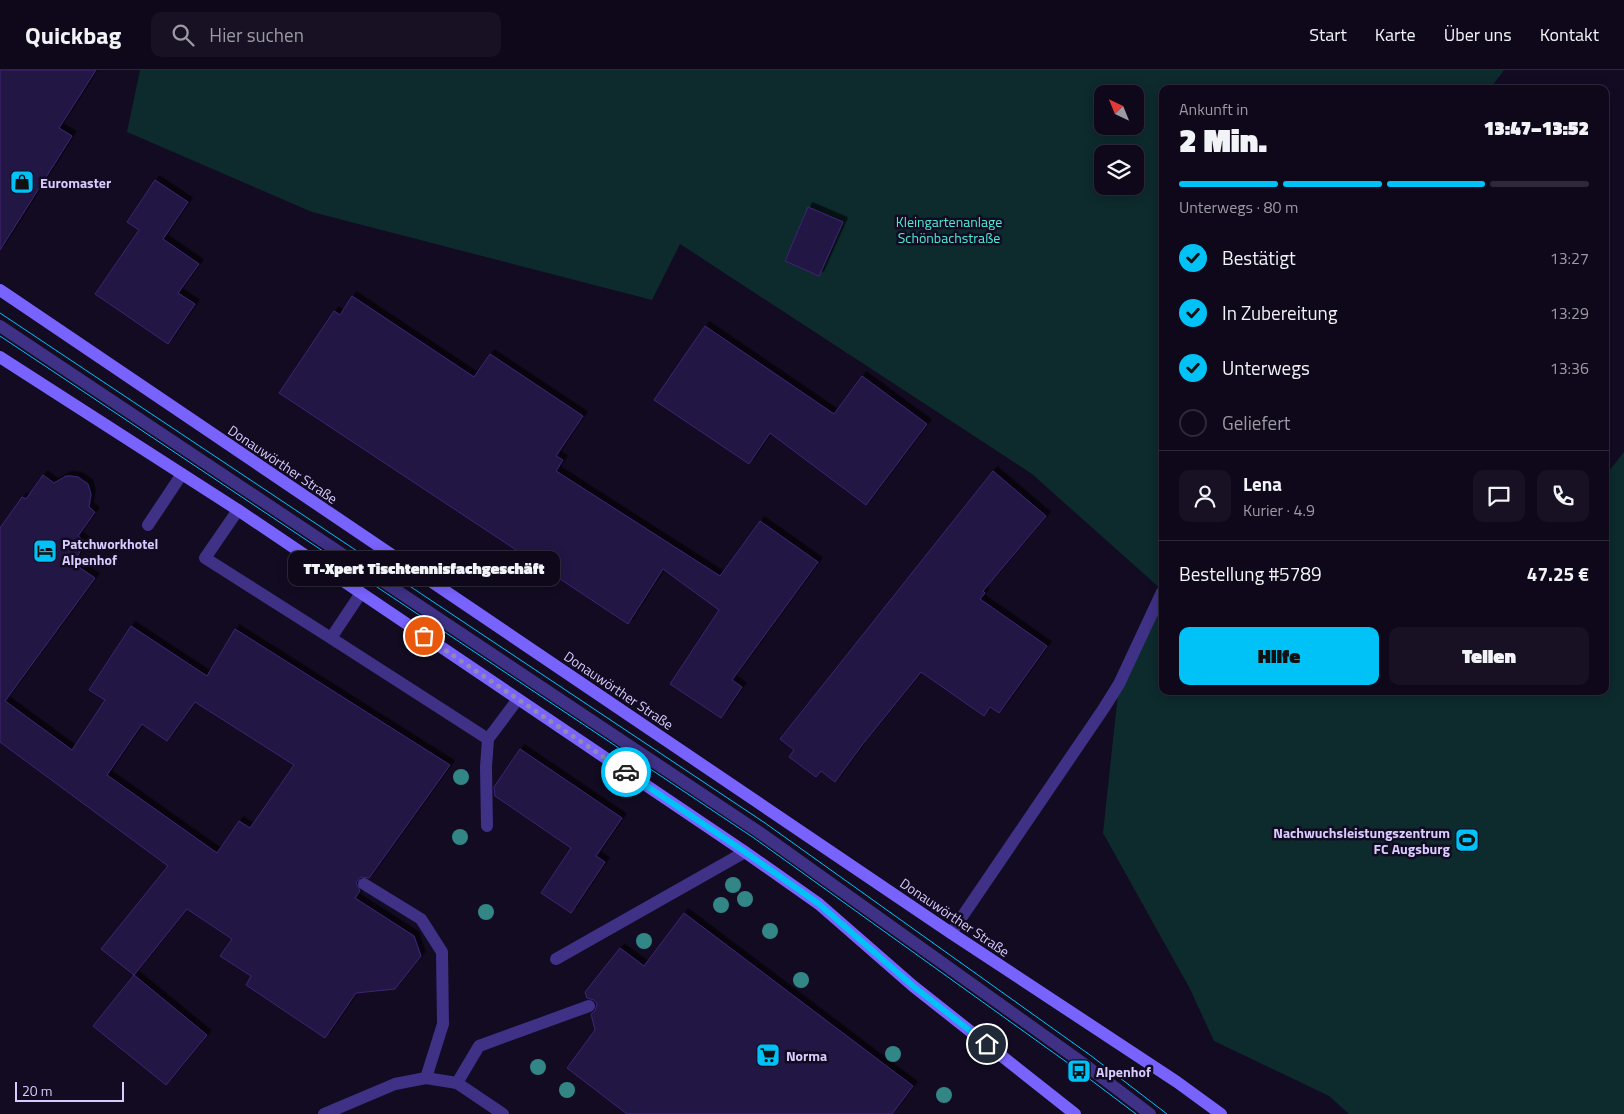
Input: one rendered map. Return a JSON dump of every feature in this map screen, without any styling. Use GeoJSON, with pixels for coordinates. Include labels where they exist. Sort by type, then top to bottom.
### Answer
{"type":"FeatureCollection","features":[{"type":"Feature","properties":{"kind":"main road","name":"Donauwörther Straße"},"geometry":{"type":"LineString","coordinates":[[0,290],[951,933],[1177,1082],[1221,1114]]}},
{"type":"Feature","properties":{"kind":"main road"},"geometry":{"type":"LineString","coordinates":[[0,357],[238,510],[745,852],[819,904],[913,986],[1075,1114]]}},
{"type":"Feature","properties":{"kind":"street"},"geometry":{"type":"LineString","coordinates":[[0,326],[759,832],[1150,1114]]}},
{"type":"Feature","properties":{"kind":"street"},"geometry":{"type":"LineString","coordinates":[[148,524],[182,474]]}},
{"type":"Feature","properties":{"kind":"street"},"geometry":{"type":"LineString","coordinates":[[238,510],[205,558],[488,740]]}},
{"type":"Feature","properties":{"kind":"street"},"geometry":{"type":"LineString","coordinates":[[330,638],[361,593]]}},
{"type":"Feature","properties":{"kind":"street"},"geometry":{"type":"LineString","coordinates":[[951,933],[1119,684],[1159,598]]}},
{"type":"Feature","properties":{"kind":"street"},"geometry":{"type":"LineString","coordinates":[[487,826],[486,767],[488,740],[518,699]]}},
{"type":"Feature","properties":{"kind":"street"},"geometry":{"type":"LineString","coordinates":[[556,959],[745,852]]}},
{"type":"Feature","properties":{"kind":"street"},"geometry":{"type":"LineString","coordinates":[[364,884],[421,919],[442,952],[443,1024],[426,1078]]}},
{"type":"Feature","properties":{"kind":"street"},"geometry":{"type":"LineString","coordinates":[[457,1083],[479,1046],[589,1006]]}},
{"type":"Feature","properties":{"kind":"street"},"geometry":{"type":"LineString","coordinates":[[324,1114],[395,1084],[426,1078],[457,1083],[503,1114]]}},
{"type":"Feature","properties":{"kind":"green space","name":"Kleingartenanlage Schönbachstraße"},"geometry":{"type":"Polygon","coordinates":[[[140,70],[1504,70],[1493,85],[1159,85],[1159,587],[1032,474],[680,244],[652,300],[312,212],[127,132],[140,70]]]}},
{"type":"Feature","properties":{"kind":"green space","name":"Nachwuchsleistungszentrum FC Augsburg"},"geometry":{"type":"Polygon","coordinates":[[[1624,452],[1624,1114],[1349,1114],[1329,1096],[1214,1041],[1190,989],[1103,833],[1119,684],[1159,598],[1159,695],[1609,695],[1609,471],[1624,452]]]}},
{"type":"Feature","properties":{"kind":"building","name":"Euromaster"},"geometry":{"type":"Polygon","coordinates":[[[0,70],[96,70],[59,128],[72,136],[0,250],[0,70]]]}},
{"type":"Feature","properties":{"kind":"building"},"geometry":{"type":"Polygon","coordinates":[[[155,180],[188,202],[163,239],[199,264],[178,293],[195,304],[168,344],[95,294],[139,230],[127,222],[155,180]]]}},
{"type":"Feature","properties":{"kind":"building"},"geometry":{"type":"Polygon","coordinates":[[[808,207],[843,222],[819,276],[785,261],[808,207]]]}},
{"type":"Feature","properties":{"kind":"building"},"geometry":{"type":"Polygon","coordinates":[[[352,296],[474,377],[490,354],[583,416],[556,456],[563,460],[556,471],[720,576],[760,521],[818,562],[732,680],[742,687],[721,718],[670,684],[719,610],[663,569],[628,624],[279,393],[334,311],[340,315],[352,296]]]}},
{"type":"Feature","properties":{"kind":"building"},"geometry":{"type":"Polygon","coordinates":[[[705,326],[834,414],[862,376],[927,424],[866,505],[770,433],[749,464],[654,400],[705,326]]]}},
{"type":"Feature","properties":{"kind":"building"},"geometry":{"type":"Polygon","coordinates":[[[993,471],[1046,516],[983,591],[985,593],[980,599],[1047,646],[999,713],[990,707],[984,716],[921,672],[862,745],[835,782],[821,771],[816,777],[789,757],[794,750],[780,739],[993,471]]]}},
{"type":"Feature","properties":{"kind":"building"},"geometry":{"type":"Polygon","coordinates":[[[43,475],[54,483],[66,476],[78,477],[88,484],[91,494],[89,507],[95,512],[78,536],[86,542],[73,563],[95,578],[5,701],[72,750],[105,700],[89,690],[131,626],[207,676],[235,629],[450,765],[369,878],[361,877],[356,883],[360,891],[355,898],[414,936],[421,956],[395,989],[356,993],[325,1038],[246,985],[251,976],[220,956],[232,939],[187,909],[134,975],[101,949],[168,866],[0,742],[0,528],[22,497],[26,499],[43,475]],[[195,702],[167,741],[142,724],[107,775],[217,853],[239,821],[250,828],[294,765],[195,702]]]}},
{"type":"Feature","properties":{"kind":"building"},"geometry":{"type":"Polygon","coordinates":[[[520,749],[622,818],[596,856],[605,862],[571,913],[541,893],[571,848],[495,796],[494,787],[520,749]]]}},
{"type":"Feature","properties":{"kind":"building"},"geometry":{"type":"Polygon","coordinates":[[[684,913],[913,1086],[892,1114],[627,1114],[567,1068],[595,1030],[591,1014],[595,1011],[597,1004],[594,1000],[587,998],[585,992],[620,948],[644,966],[684,913]]]}},
{"type":"Feature","properties":{"kind":"building"},"geometry":{"type":"Polygon","coordinates":[[[134,975],[207,1035],[166,1085],[93,1026],[134,975]]]}},
{"type":"Feature","properties":{"kind":"tram line"},"geometry":{"type":"LineString","coordinates":[[0,313],[765,823],[1090,1055],[1167,1114]]}},
{"type":"Feature","properties":{"kind":"tram line"},"geometry":{"type":"LineString","coordinates":[[0,336],[754,838],[1136,1114]]}},
{"type":"Feature","properties":{"kind":"way so far"},"geometry":{"type":"LineString","coordinates":[[424,636],[626,772]]}},
{"type":"Feature","properties":{"kind":"place","name":"Euromaster"},"geometry":{"type":"Point","coordinates":[22,182]}},
{"type":"Feature","properties":{"kind":"place","name":"Patchworkhotel Alpenhof"},"geometry":{"type":"Point","coordinates":[45,551]}},
{"type":"Feature","properties":{"kind":"place","name":"TT-Xpert Tischtennisfachgeschäft"},"geometry":{"type":"Point","coordinates":[424,636]}},
{"type":"Feature","properties":{"kind":"place","name":"Nachwuchsleistungszentrum FC Augsburg"},"geometry":{"type":"Point","coordinates":[1467,840]}},
{"type":"Feature","properties":{"kind":"place","name":"Norma"},"geometry":{"type":"Point","coordinates":[768,1055]}},
{"type":"Feature","properties":{"kind":"place","name":"Alpenhof"},"geometry":{"type":"Point","coordinates":[1079,1071]}},
{"type":"Feature","properties":{"kind":"route"},"geometry":{"type":"LineString","coordinates":[[626,772],[819,904],[913,986],[987,1044]]}}]}
